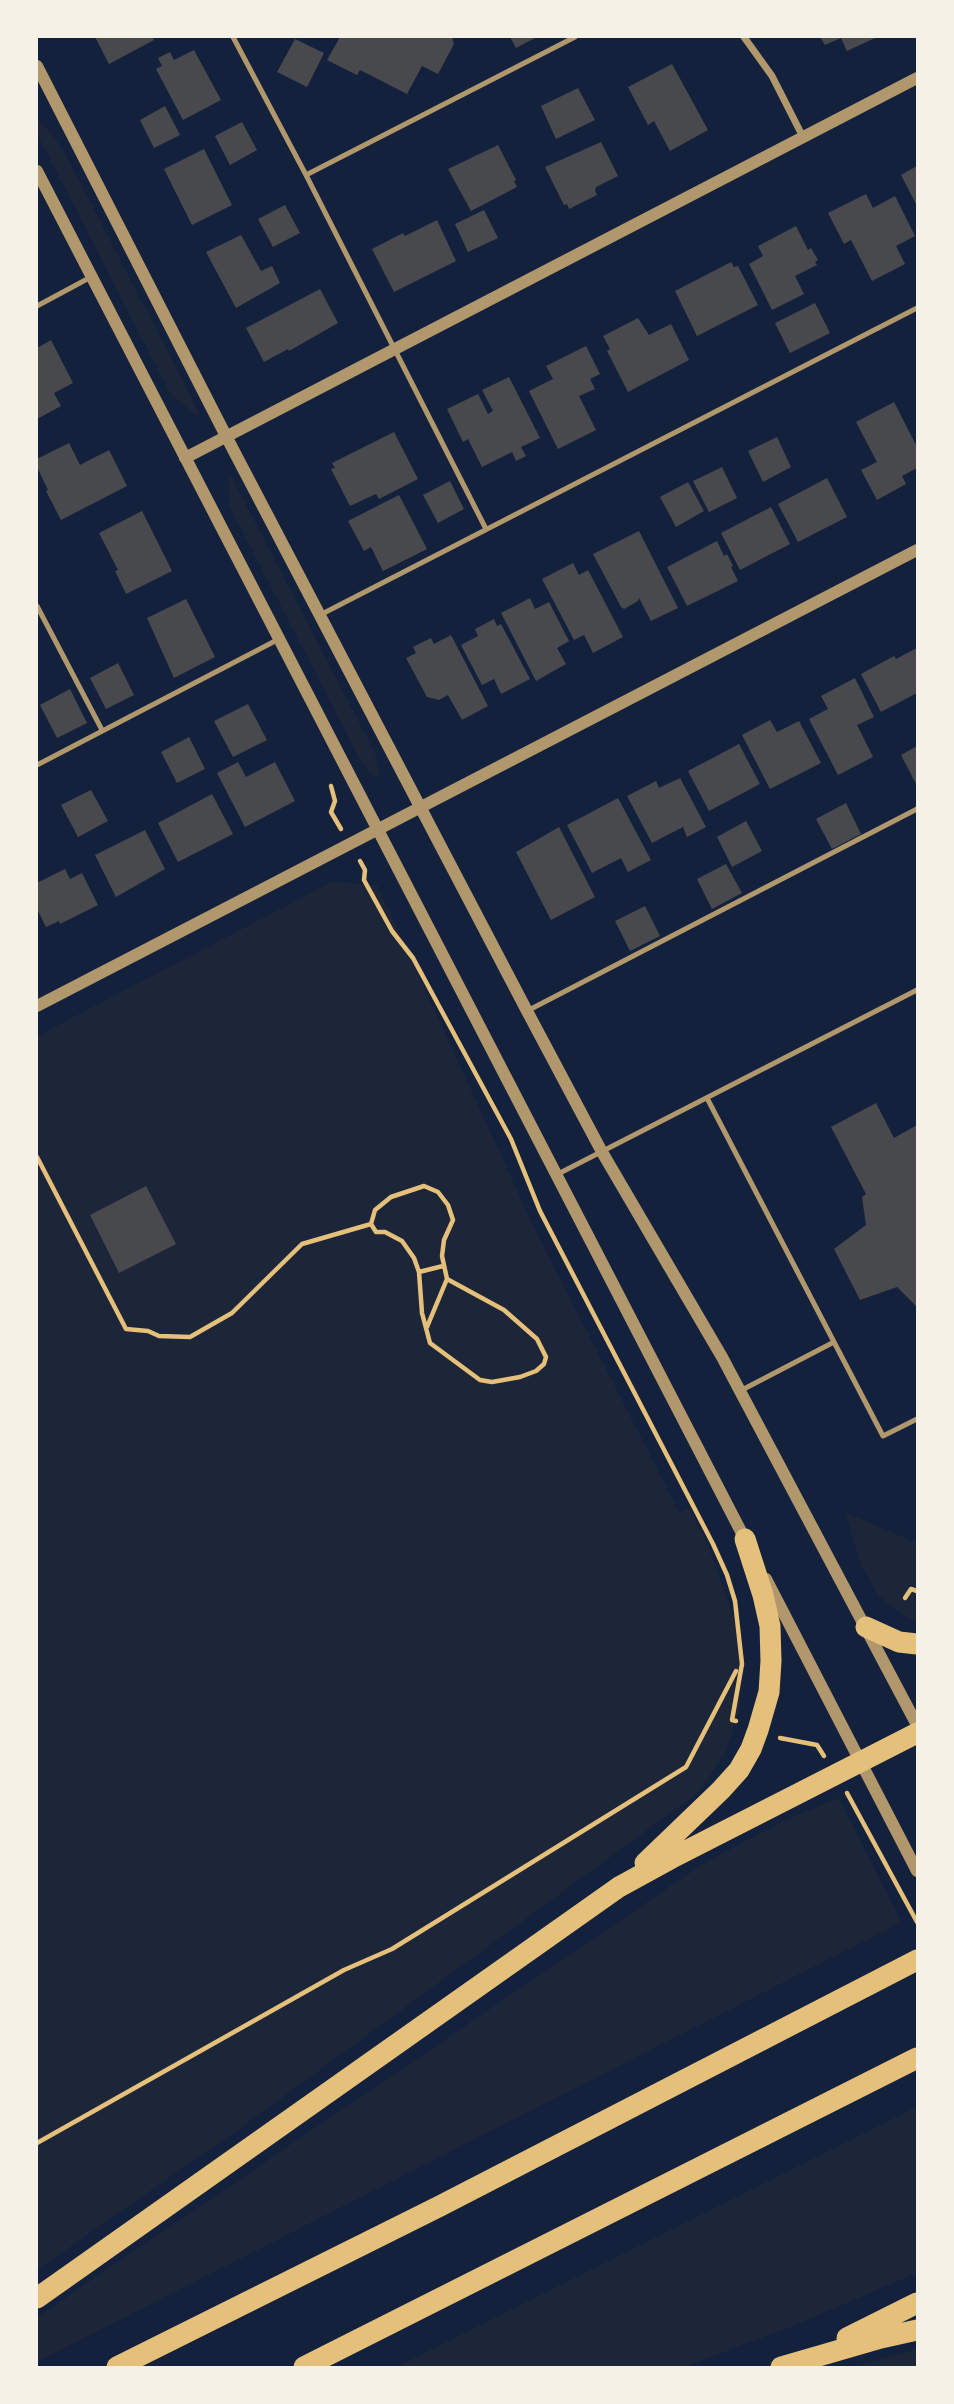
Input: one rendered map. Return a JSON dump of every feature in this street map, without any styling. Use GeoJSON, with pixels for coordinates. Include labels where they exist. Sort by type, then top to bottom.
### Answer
{"type":"FeatureCollection","features":[{"type":"Feature","properties":{"kind":"highway"},"geometry":{"type":"LineString","coordinates":[[37,2298],[618,1887],[722,1790],[751,1749],[768,1692],[771,1661],[770,1626],[745,1539]]}},
{"type":"Feature","properties":{"kind":"highway"},"geometry":{"type":"LineString","coordinates":[[866,1627],[899,1642],[917,1644]]}},
{"type":"Feature","properties":{"kind":"highway"},"geometry":{"type":"LineString","coordinates":[[618,1887],[917,1733]]}},
{"type":"Feature","properties":{"kind":"highway"},"geometry":{"type":"LineString","coordinates":[[117,2367],[440,2206],[917,1960]]}},
{"type":"Feature","properties":{"kind":"highway"},"geometry":{"type":"LineString","coordinates":[[304,2367],[917,2057]]}},
{"type":"Feature","properties":{"kind":"highway"},"geometry":{"type":"LineString","coordinates":[[786,2366],[917,2303]]}},
{"type":"Feature","properties":{"kind":"highway"},"geometry":{"type":"LineString","coordinates":[[786,2366],[917,2330]]}},
{"type":"Feature","properties":{"kind":"street"},"geometry":{"type":"LineString","coordinates":[[744,37],[772,76],[803,137]]}},
{"type":"Feature","properties":{"kind":"street"},"geometry":{"type":"LineString","coordinates":[[38,70],[527,1011],[603,1152],[740,1391],[917,1725]]}},
{"type":"Feature","properties":{"kind":"street"},"geometry":{"type":"LineString","coordinates":[[185,458],[917,78]]}},
{"type":"Feature","properties":{"kind":"street"},"geometry":{"type":"LineString","coordinates":[[37,171],[917,1871]]}},
{"type":"Feature","properties":{"kind":"street"},"geometry":{"type":"LineString","coordinates":[[37,1006],[917,550]]}},
{"type":"Feature","properties":{"kind":"lane"},"geometry":{"type":"LineString","coordinates":[[233,37],[486,529]]}},
{"type":"Feature","properties":{"kind":"lane"},"geometry":{"type":"LineString","coordinates":[[306,175],[575,37]]}},
{"type":"Feature","properties":{"kind":"lane"},"geometry":{"type":"LineString","coordinates":[[37,306],[91,277]]}},
{"type":"Feature","properties":{"kind":"lane"},"geometry":{"type":"LineString","coordinates":[[320,615],[917,308]]}},
{"type":"Feature","properties":{"kind":"lane"},"geometry":{"type":"LineString","coordinates":[[37,606],[102,730]]}},
{"type":"Feature","properties":{"kind":"lane"},"geometry":{"type":"LineString","coordinates":[[37,765],[279,639]]}},
{"type":"Feature","properties":{"kind":"lane"},"geometry":{"type":"LineString","coordinates":[[527,1011],[917,809]]}},
{"type":"Feature","properties":{"kind":"lane"},"geometry":{"type":"LineString","coordinates":[[556,1175],[917,990]]}},
{"type":"Feature","properties":{"kind":"lane"},"geometry":{"type":"LineString","coordinates":[[707,1098],[883,1436],[917,1419]]}},
{"type":"Feature","properties":{"kind":"lane"},"geometry":{"type":"LineString","coordinates":[[740,1391],[834,1342]]}},
{"type":"Feature","properties":{"kind":"path"},"geometry":{"type":"LineString","coordinates":[[365,870],[365,880],[392,931],[413,958],[511,1139],[540,1211],[713,1544],[735,1601],[740,1633],[742,1664],[732,1720],[758,1730]]}},
{"type":"Feature","properties":{"kind":"path"},"geometry":{"type":"LineString","coordinates":[[37,1157],[126,1329],[148,1331],[159,1336],[190,1337],[232,1313],[303,1244],[371,1224]]}},
{"type":"Feature","properties":{"kind":"path"},"geometry":{"type":"LineString","coordinates":[[427,1327],[447,1279],[442,1256],[444,1240],[453,1220],[448,1205],[438,1192],[424,1186],[391,1197],[375,1210],[371,1224],[376,1232],[385,1232],[402,1241],[414,1258],[419,1272],[422,1313],[430,1343],[480,1380],[492,1382],[520,1377],[536,1371],[544,1364],[546,1357],[537,1339],[504,1310],[447,1279]]}},
{"type":"Feature","properties":{"kind":"path"},"geometry":{"type":"LineString","coordinates":[[419,1272],[443,1266]]}},
{"type":"Feature","properties":{"kind":"path"},"geometry":{"type":"LineString","coordinates":[[905,1598],[911,1589],[917,1591]]}},
{"type":"Feature","properties":{"kind":"path"},"geometry":{"type":"LineString","coordinates":[[37,2143],[344,1970],[392,1949],[686,1767],[736,1671]]}},
{"type":"Feature","properties":{"kind":"path"},"geometry":{"type":"LineString","coordinates":[[891,1871],[917,1922]]}},
{"type":"Feature","properties":{"kind":"shaded area"},"geometry":{"type":"Polygon","coordinates":[[[37,120],[52,134],[66,155],[199,412],[197,415],[173,397],[168,389],[37,134],[37,120]]]}},
{"type":"Feature","properties":{"kind":"shaded area"},"geometry":{"type":"Polygon","coordinates":[[[228,476],[231,476],[375,753],[379,777],[370,774],[360,760],[230,507],[228,476]]]}},
{"type":"Feature","properties":{"kind":"shaded area"},"geometry":{"type":"Polygon","coordinates":[[[332,882],[377,885],[534,1227],[679,1512],[690,1508],[707,1543],[734,1618],[742,1659],[740,1708],[725,1753],[699,1792],[242,2127],[37,2270],[37,1036],[332,882]]]}},
{"type":"Feature","properties":{"kind":"shaded area"},"geometry":{"type":"Polygon","coordinates":[[[845,1512],[917,1543],[917,1623],[902,1615],[879,1596],[862,1567],[845,1512]]]}},
{"type":"Feature","properties":{"kind":"shaded area"},"geometry":{"type":"Polygon","coordinates":[[[838,1798],[902,1922],[37,2362],[37,2317],[706,1862],[783,1821],[838,1798]]]}},
{"type":"Feature","properties":{"kind":"shaded area"},"geometry":{"type":"Polygon","coordinates":[[[917,2107],[917,2273],[788,2328],[684,2367],[396,2367],[917,2107]]]}},
{"type":"Feature","properties":{"kind":"shaded area"},"geometry":{"type":"Polygon","coordinates":[[[917,2349],[917,2367],[852,2367],[917,2349]]]}},
{"type":"Feature","properties":{"kind":"building"},"geometry":{"type":"Polygon","coordinates":[[[95,37],[152,37],[154,40],[109,64],[95,37]]]}},
{"type":"Feature","properties":{"kind":"building"},"geometry":{"type":"Polygon","coordinates":[[[340,37],[452,37],[454,44],[438,74],[422,66],[407,94],[360,70],[357,75],[327,60],[340,37]]]}},
{"type":"Feature","properties":{"kind":"building"},"geometry":{"type":"Polygon","coordinates":[[[510,37],[537,37],[516,48],[510,37]]]}},
{"type":"Feature","properties":{"kind":"building"},"geometry":{"type":"Polygon","coordinates":[[[820,37],[877,37],[847,51],[841,38],[825,45],[820,37]]]}},
{"type":"Feature","properties":{"kind":"building"},"geometry":{"type":"Polygon","coordinates":[[[295,39],[324,53],[307,87],[277,72],[295,39]]]}},
{"type":"Feature","properties":{"kind":"building"},"geometry":{"type":"Polygon","coordinates":[[[194,50],[221,100],[183,120],[156,69],[162,66],[158,58],[170,52],[174,60],[194,50]]]}},
{"type":"Feature","properties":{"kind":"building"},"geometry":{"type":"Polygon","coordinates":[[[672,64],[708,130],[670,151],[654,121],[648,125],[628,87],[672,64]]]}},
{"type":"Feature","properties":{"kind":"building"},"geometry":{"type":"Polygon","coordinates":[[[578,88],[595,120],[556,139],[541,106],[578,88]]]}},
{"type":"Feature","properties":{"kind":"building"},"geometry":{"type":"Polygon","coordinates":[[[165,106],[180,135],[154,148],[140,120],[165,106]]]}},
{"type":"Feature","properties":{"kind":"building"},"geometry":{"type":"Polygon","coordinates":[[[242,122],[257,150],[230,165],[215,136],[242,122]]]}},
{"type":"Feature","properties":{"kind":"building"},"geometry":{"type":"Polygon","coordinates":[[[601,142],[618,176],[596,187],[597,195],[569,209],[567,204],[564,205],[545,167],[601,142]]]}},
{"type":"Feature","properties":{"kind":"building"},"geometry":{"type":"Polygon","coordinates":[[[498,145],[517,187],[471,211],[448,169],[498,145]]]}},
{"type":"Feature","properties":{"kind":"building"},"geometry":{"type":"Polygon","coordinates":[[[204,149],[232,205],[192,225],[164,169],[204,149]]]}},
{"type":"Feature","properties":{"kind":"building"},"geometry":{"type":"Polygon","coordinates":[[[917,166],[917,206],[901,175],[917,166]]]}},
{"type":"Feature","properties":{"kind":"building"},"geometry":{"type":"Polygon","coordinates":[[[866,194],[873,208],[895,196],[915,236],[896,246],[905,264],[872,281],[851,240],[844,244],[828,213],[866,194]]]}},
{"type":"Feature","properties":{"kind":"building"},"geometry":{"type":"Polygon","coordinates":[[[285,205],[300,233],[273,247],[258,219],[285,205]]]}},
{"type":"Feature","properties":{"kind":"building"},"geometry":{"type":"Polygon","coordinates":[[[484,210],[498,238],[468,252],[455,224],[484,210]]]}},
{"type":"Feature","properties":{"kind":"building"},"geometry":{"type":"Polygon","coordinates":[[[437,220],[456,261],[394,292],[372,249],[437,220]]]}},
{"type":"Feature","properties":{"kind":"building"},"geometry":{"type":"Polygon","coordinates":[[[796,226],[808,250],[811,248],[818,260],[815,262],[817,265],[795,276],[804,294],[772,310],[749,264],[763,256],[758,246],[796,226]]]}},
{"type":"Feature","properties":{"kind":"building"},"geometry":{"type":"Polygon","coordinates":[[[241,235],[261,271],[272,266],[280,283],[236,308],[206,252],[241,235]]]}},
{"type":"Feature","properties":{"kind":"building"},"geometry":{"type":"Polygon","coordinates":[[[731,262],[734,267],[738,266],[758,305],[697,336],[675,291],[731,262]]]}},
{"type":"Feature","properties":{"kind":"building"},"geometry":{"type":"Polygon","coordinates":[[[320,289],[338,323],[264,362],[246,328],[320,289]]]}},
{"type":"Feature","properties":{"kind":"building"},"geometry":{"type":"Polygon","coordinates":[[[815,303],[830,333],[790,353],[775,323],[815,303]]]}},
{"type":"Feature","properties":{"kind":"building"},"geometry":{"type":"Polygon","coordinates":[[[638,318],[649,335],[671,324],[689,360],[628,392],[607,351],[610,349],[603,336],[638,318]]]}},
{"type":"Feature","properties":{"kind":"building"},"geometry":{"type":"Polygon","coordinates":[[[51,340],[73,383],[54,393],[61,406],[37,419],[37,348],[51,340]]]}},
{"type":"Feature","properties":{"kind":"building"},"geometry":{"type":"Polygon","coordinates":[[[586,346],[600,374],[590,379],[595,389],[579,396],[596,430],[558,449],[529,391],[553,379],[546,366],[586,346]]]}},
{"type":"Feature","properties":{"kind":"building"},"geometry":{"type":"Polygon","coordinates":[[[509,377],[540,438],[521,447],[526,456],[516,461],[512,452],[482,467],[468,439],[463,442],[447,409],[478,394],[488,414],[493,411],[482,390],[509,377]]]}},
{"type":"Feature","properties":{"kind":"building"},"geometry":{"type":"Polygon","coordinates":[[[894,402],[917,447],[917,468],[902,476],[906,484],[877,500],[861,470],[877,462],[856,422],[894,402]]]}},
{"type":"Feature","properties":{"kind":"building"},"geometry":{"type":"Polygon","coordinates":[[[394,432],[418,479],[379,499],[376,494],[350,506],[331,469],[335,468],[332,463],[394,432]]]}},
{"type":"Feature","properties":{"kind":"building"},"geometry":{"type":"Polygon","coordinates":[[[777,437],[791,467],[763,482],[748,451],[777,437]]]}},
{"type":"Feature","properties":{"kind":"building"},"geometry":{"type":"Polygon","coordinates":[[[69,443],[80,465],[109,450],[127,486],[61,520],[46,491],[48,490],[37,467],[37,459],[69,443]]]}},
{"type":"Feature","properties":{"kind":"building"},"geometry":{"type":"Polygon","coordinates":[[[722,467],[737,498],[709,512],[693,481],[722,467]]]}},
{"type":"Feature","properties":{"kind":"building"},"geometry":{"type":"Polygon","coordinates":[[[827,478],[847,517],[798,542],[778,504],[827,478]]]}},
{"type":"Feature","properties":{"kind":"building"},"geometry":{"type":"Polygon","coordinates":[[[450,481],[464,509],[438,523],[423,495],[450,481]]]}},
{"type":"Feature","properties":{"kind":"building"},"geometry":{"type":"Polygon","coordinates":[[[688,482],[704,511],[676,527],[660,497],[688,482]]]}},
{"type":"Feature","properties":{"kind":"building"},"geometry":{"type":"Polygon","coordinates":[[[399,495],[427,549],[383,571],[371,547],[364,551],[348,521],[399,495]]]}},
{"type":"Feature","properties":{"kind":"building"},"geometry":{"type":"Polygon","coordinates":[[[771,507],[790,544],[740,570],[721,533],[771,507]]]}},
{"type":"Feature","properties":{"kind":"building"},"geometry":{"type":"Polygon","coordinates":[[[142,511],[172,571],[126,594],[115,571],[118,570],[99,533],[142,511]]]}},
{"type":"Feature","properties":{"kind":"building"},"geometry":{"type":"Polygon","coordinates":[[[639,531],[678,608],[651,621],[639,598],[624,609],[621,607],[593,554],[639,531]]]}},
{"type":"Feature","properties":{"kind":"building"},"geometry":{"type":"Polygon","coordinates":[[[717,541],[724,556],[727,554],[738,581],[687,606],[667,567],[717,541]]]}},
{"type":"Feature","properties":{"kind":"building"},"geometry":{"type":"Polygon","coordinates":[[[573,563],[579,575],[588,570],[623,637],[593,653],[584,635],[574,640],[542,579],[573,563]]]}},
{"type":"Feature","properties":{"kind":"building"},"geometry":{"type":"Polygon","coordinates":[[[530,598],[535,609],[549,602],[569,641],[557,648],[566,664],[536,681],[501,613],[530,598]]]}},
{"type":"Feature","properties":{"kind":"building"},"geometry":{"type":"Polygon","coordinates":[[[186,599],[215,657],[174,678],[147,618],[186,599]]]}},
{"type":"Feature","properties":{"kind":"building"},"geometry":{"type":"Polygon","coordinates":[[[494,619],[497,626],[501,624],[530,679],[501,694],[494,679],[482,685],[461,645],[478,636],[475,629],[494,619]]]}},
{"type":"Feature","properties":{"kind":"building"},"geometry":{"type":"Polygon","coordinates":[[[451,635],[488,706],[462,720],[448,695],[439,700],[427,697],[406,658],[416,653],[413,647],[431,638],[434,644],[451,635]]]}},
{"type":"Feature","properties":{"kind":"building"},"geometry":{"type":"Polygon","coordinates":[[[917,648],[917,693],[881,712],[861,674],[894,656],[896,659],[917,648]]]}},
{"type":"Feature","properties":{"kind":"building"},"geometry":{"type":"Polygon","coordinates":[[[118,663],[134,695],[106,709],[90,678],[118,663]]]}},
{"type":"Feature","properties":{"kind":"building"},"geometry":{"type":"Polygon","coordinates":[[[855,678],[874,717],[857,725],[873,757],[838,775],[809,719],[828,709],[821,696],[855,678]]]}},
{"type":"Feature","properties":{"kind":"building"},"geometry":{"type":"Polygon","coordinates":[[[70,689],[87,723],[57,738],[40,705],[70,689]]]}},
{"type":"Feature","properties":{"kind":"building"},"geometry":{"type":"Polygon","coordinates":[[[248,704],[267,740],[233,757],[214,721],[248,704]]]}},
{"type":"Feature","properties":{"kind":"building"},"geometry":{"type":"Polygon","coordinates":[[[770,720],[777,732],[799,721],[821,763],[770,789],[742,735],[770,720]]]}},
{"type":"Feature","properties":{"kind":"building"},"geometry":{"type":"Polygon","coordinates":[[[189,737],[205,769],[177,783],[161,752],[189,737]]]}},
{"type":"Feature","properties":{"kind":"building"},"geometry":{"type":"Polygon","coordinates":[[[739,744],[760,784],[709,811],[688,771],[739,744]]]}},
{"type":"Feature","properties":{"kind":"building"},"geometry":{"type":"Polygon","coordinates":[[[917,746],[917,786],[901,755],[917,746]]]}},
{"type":"Feature","properties":{"kind":"building"},"geometry":{"type":"Polygon","coordinates":[[[238,762],[246,777],[275,762],[295,801],[245,827],[217,773],[238,762]]]}},
{"type":"Feature","properties":{"kind":"building"},"geometry":{"type":"Polygon","coordinates":[[[680,778],[706,827],[687,837],[683,827],[652,843],[627,796],[656,781],[659,788],[680,778]]]}},
{"type":"Feature","properties":{"kind":"building"},"geometry":{"type":"Polygon","coordinates":[[[91,790],[108,821],[78,837],[61,805],[91,790]]]}},
{"type":"Feature","properties":{"kind":"building"},"geometry":{"type":"Polygon","coordinates":[[[212,794],[233,834],[178,862],[158,823],[212,794]]]}},
{"type":"Feature","properties":{"kind":"building"},"geometry":{"type":"Polygon","coordinates":[[[618,798],[651,860],[628,872],[621,858],[592,873],[567,825],[618,798]]]}},
{"type":"Feature","properties":{"kind":"building"},"geometry":{"type":"Polygon","coordinates":[[[846,803],[861,834],[832,849],[816,819],[846,803]]]}},
{"type":"Feature","properties":{"kind":"building"},"geometry":{"type":"Polygon","coordinates":[[[746,821],[762,851],[732,867],[717,837],[746,821]]]}},
{"type":"Feature","properties":{"kind":"building"},"geometry":{"type":"Polygon","coordinates":[[[559,827],[595,897],[551,920],[516,852],[559,827]]]}},
{"type":"Feature","properties":{"kind":"building"},"geometry":{"type":"Polygon","coordinates":[[[145,830],[165,869],[116,897],[95,855],[145,830]]]}},
{"type":"Feature","properties":{"kind":"building"},"geometry":{"type":"Polygon","coordinates":[[[726,864],[742,893],[712,909],[697,879],[726,864]]]}},
{"type":"Feature","properties":{"kind":"building"},"geometry":{"type":"Polygon","coordinates":[[[65,869],[70,879],[82,873],[98,905],[60,924],[59,921],[46,927],[37,909],[37,883],[65,869]]]}},
{"type":"Feature","properties":{"kind":"building"},"geometry":{"type":"Polygon","coordinates":[[[645,906],[660,936],[630,951],[615,921],[645,906]]]}},
{"type":"Feature","properties":{"kind":"building"},"geometry":{"type":"Polygon","coordinates":[[[876,1103],[894,1138],[917,1125],[917,1307],[897,1287],[860,1300],[834,1249],[866,1225],[862,1197],[866,1194],[831,1127],[876,1103]]]}},
{"type":"Feature","properties":{"kind":"building"},"geometry":{"type":"Polygon","coordinates":[[[146,1186],[176,1244],[119,1273],[90,1215],[146,1186]]]}}]}
